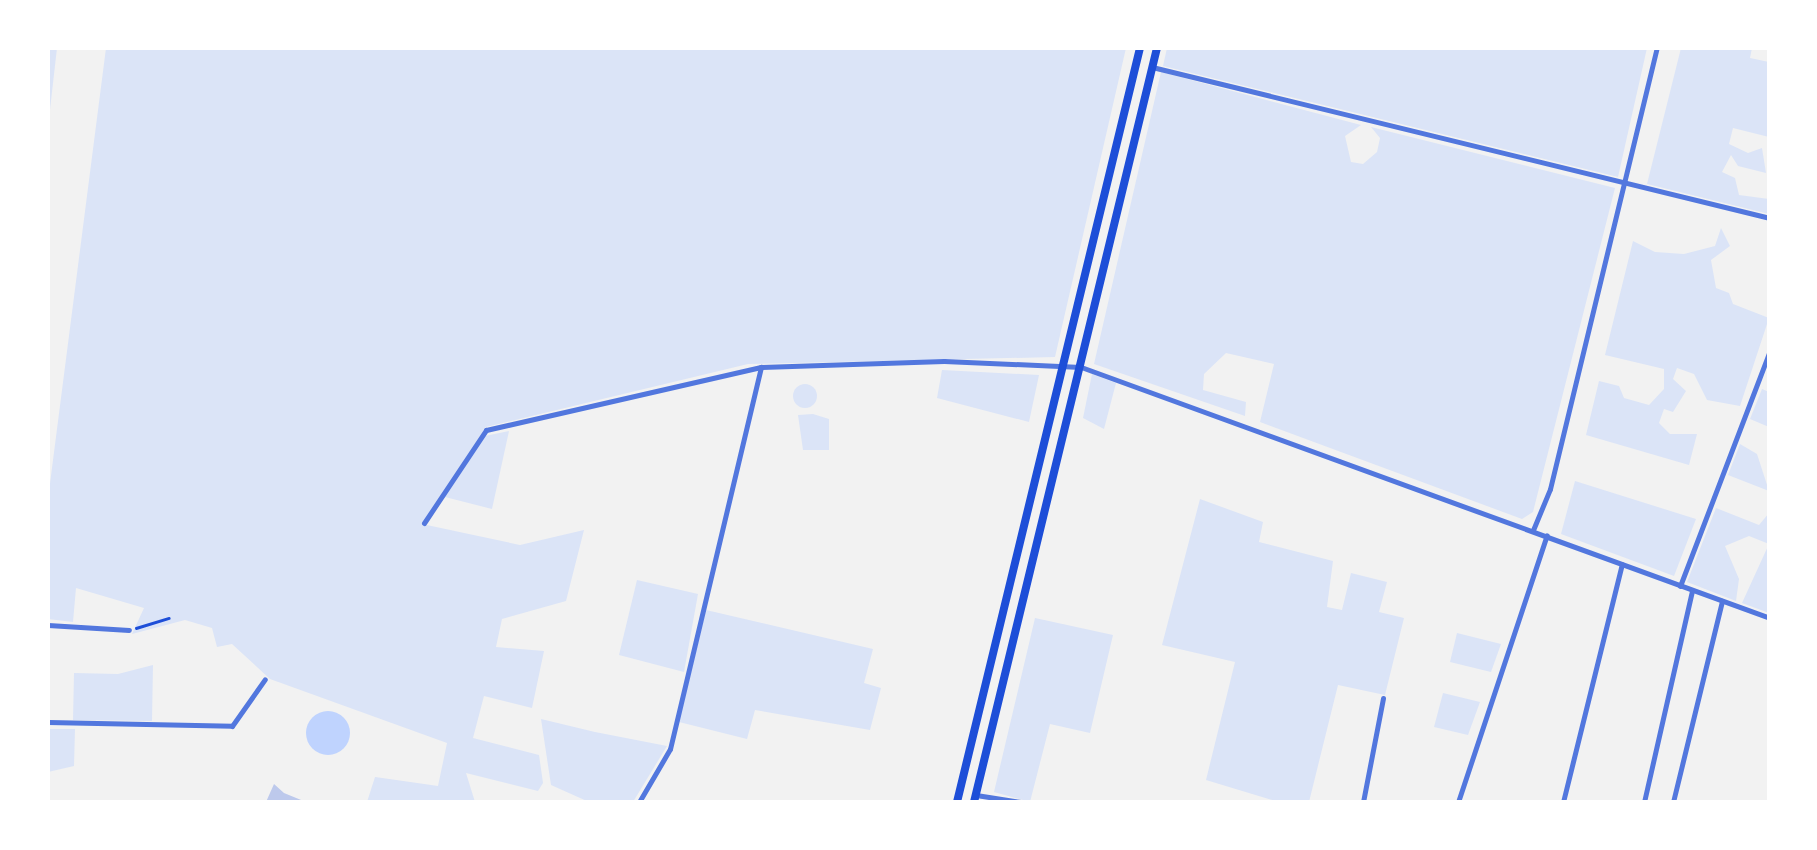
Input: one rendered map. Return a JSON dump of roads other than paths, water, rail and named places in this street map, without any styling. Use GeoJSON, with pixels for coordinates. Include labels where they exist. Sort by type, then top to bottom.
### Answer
{"type":"FeatureCollection","features":[{"type":"Feature","properties":{"kind":"main road"},"geometry":{"type":"LineString","coordinates":[[957,802],[1140,48]]}},
{"type":"Feature","properties":{"kind":"main road"},"geometry":{"type":"LineString","coordinates":[[975,799],[1157,48]]}},
{"type":"Feature","properties":{"kind":"street"},"geometry":{"type":"LineString","coordinates":[[1533,530],[1550,489],[1658,48]]}},
{"type":"Feature","properties":{"kind":"street"},"geometry":{"type":"LineString","coordinates":[[1152,68],[1770,218]]}},
{"type":"Feature","properties":{"kind":"street"},"geometry":{"type":"LineString","coordinates":[[1680,586],[1770,350]]}},
{"type":"Feature","properties":{"kind":"street"},"geometry":{"type":"LineString","coordinates":[[424,524],[486,430],[762,367],[944,361],[1081,367],[1770,618]]}},
{"type":"Feature","properties":{"kind":"street"},"geometry":{"type":"LineString","coordinates":[[639,802],[670,748],[762,367]]}},
{"type":"Feature","properties":{"kind":"street"},"geometry":{"type":"LineString","coordinates":[[1458,802],[1547,536]]}},
{"type":"Feature","properties":{"kind":"street"},"geometry":{"type":"LineString","coordinates":[[1563,802],[1622,564]]}},
{"type":"Feature","properties":{"kind":"street"},"geometry":{"type":"LineString","coordinates":[[1644,802],[1692,590]]}},
{"type":"Feature","properties":{"kind":"street"},"geometry":{"type":"LineString","coordinates":[[1673,802],[1722,601]]}},
{"type":"Feature","properties":{"kind":"street"},"geometry":{"type":"LineString","coordinates":[[48,625],[129,630]]}},
{"type":"Feature","properties":{"kind":"street"},"geometry":{"type":"LineString","coordinates":[[48,722],[232,726],[266,679]]}},
{"type":"Feature","properties":{"kind":"street"},"geometry":{"type":"LineString","coordinates":[[1362,802],[1383,698]]}},
{"type":"Feature","properties":{"kind":"street"},"geometry":{"type":"LineString","coordinates":[[975,799],[1020,802]]}},
{"type":"Feature","properties":{"kind":"water"},"geometry":{"type":"Polygon","coordinates":[[[328,711],[343,718],[350,733],[343,748],[328,755],[313,748],[306,733],[313,718],[328,711]]]}}]}
